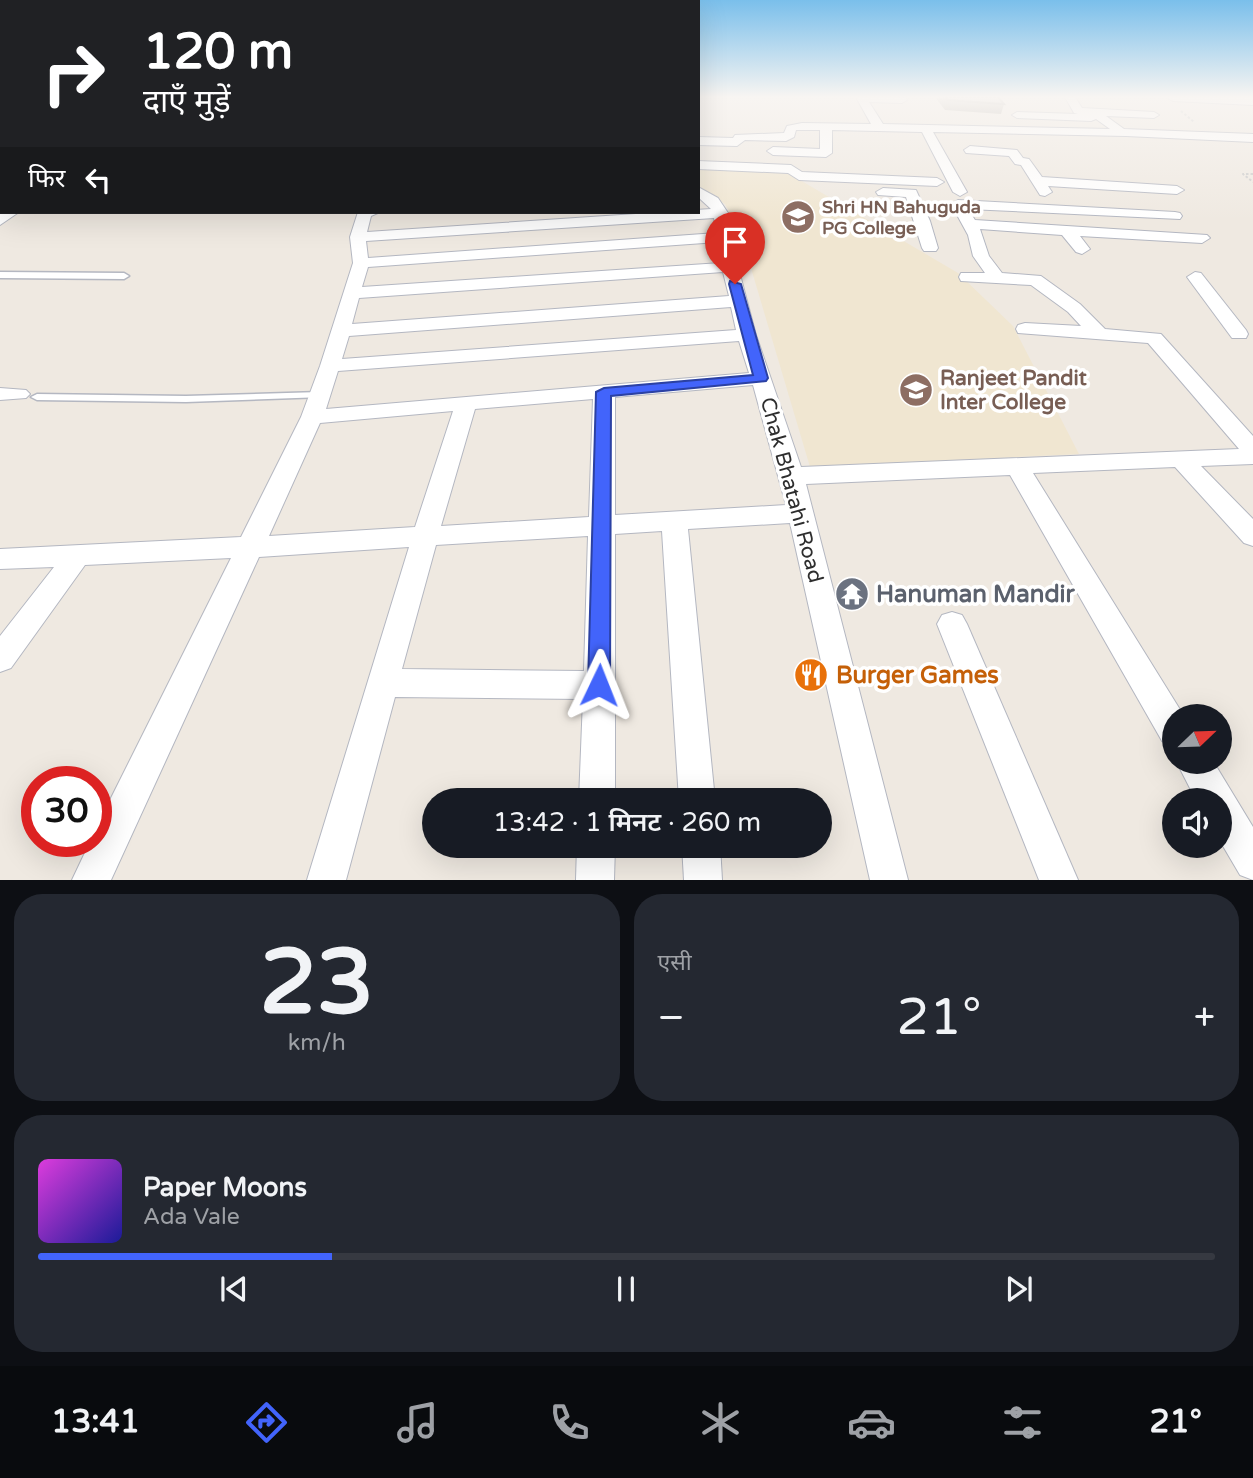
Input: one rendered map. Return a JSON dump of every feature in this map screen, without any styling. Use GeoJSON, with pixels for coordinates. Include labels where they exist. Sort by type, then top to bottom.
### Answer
{"type":"FeatureCollection","features":[{"type":"Feature","properties":{"kind":"street"},"geometry":{"type":"LineString","coordinates":[[700,141],[737,142],[739,138]]}},
{"type":"Feature","properties":{"kind":"street"},"geometry":{"type":"LineString","coordinates":[[773,151],[826,153],[826,138]]}},
{"type":"Feature","properties":{"kind":"street"},"geometry":{"type":"LineString","coordinates":[[931,138],[960,192]]}},
{"type":"Feature","properties":{"kind":"street"},"geometry":{"type":"LineString","coordinates":[[970,150],[1013,153],[1020,161],[1025,162],[1057,209]]}},
{"type":"Feature","properties":{"kind":"street"},"geometry":{"type":"LineString","coordinates":[[843,164],[863,191],[911,193],[923,220],[930,248]]}},
{"type":"Feature","properties":{"kind":"street"},"geometry":{"type":"LineString","coordinates":[[700,165],[791,169],[799,176],[937,182]]}},
{"type":"Feature","properties":{"kind":"street"},"geometry":{"type":"LineString","coordinates":[[915,168],[948,169]]}},
{"type":"Feature","properties":{"kind":"street"},"geometry":{"type":"LineString","coordinates":[[1080,169],[1118,213]]}},
{"type":"Feature","properties":{"kind":"street"},"geometry":{"type":"LineString","coordinates":[[997,278],[981,256],[970,224],[958,204],[1118,213],[1172,210],[1144,177]]}},
{"type":"Feature","properties":{"kind":"street"},"geometry":{"type":"LineString","coordinates":[[1038,181],[1177,190]]}},
{"type":"Feature","properties":{"kind":"street"},"geometry":{"type":"LineString","coordinates":[[700,193],[713,201],[723,225]]}},
{"type":"Feature","properties":{"kind":"street"},"geometry":{"type":"LineString","coordinates":[[91,880],[316,406],[361,262],[358,237],[364,214]]}},
{"type":"Feature","properties":{"kind":"street"},"geometry":{"type":"LineString","coordinates":[[970,224],[1202,238]]}},
{"type":"Feature","properties":{"kind":"street"},"geometry":{"type":"LineString","coordinates":[[358,237],[723,225]]}},
{"type":"Feature","properties":{"kind":"street"},"geometry":{"type":"LineString","coordinates":[[361,262],[723,225]]}},
{"type":"Feature","properties":{"kind":"street","name":"Chak Bhatahi Road"},"geometry":{"type":"LineString","coordinates":[[723,225],[730,267],[747,335],[792,476],[889,880]]}},
{"type":"Feature","properties":{"kind":"street"},"geometry":{"type":"LineString","coordinates":[[1067,231],[1082,249]]}},
{"type":"Feature","properties":{"kind":"street"},"geometry":{"type":"LineString","coordinates":[[350,293],[730,267]]}},
{"type":"Feature","properties":{"kind":"street"},"geometry":{"type":"LineString","coordinates":[[967,277],[1035,280],[1074,308],[1098,332]]}},
{"type":"Feature","properties":{"kind":"street"},"geometry":{"type":"LineString","coordinates":[[1195,278],[1240,334]]}},
{"type":"Feature","properties":{"kind":"street"},"geometry":{"type":"LineString","coordinates":[[340,331],[739,300]]}},
{"type":"Feature","properties":{"kind":"street"},"geometry":{"type":"LineString","coordinates":[[1025,329],[1154,338],[1253,450]]}},
{"type":"Feature","properties":{"kind":"street"},"geometry":{"type":"LineString","coordinates":[[330,366],[747,335]]}},
{"type":"Feature","properties":{"kind":"street"},"geometry":{"type":"LineString","coordinates":[[316,406],[466,404],[761,378]]}},
{"type":"Feature","properties":{"kind":"street"},"geometry":{"type":"LineString","coordinates":[[597,788],[604,392]]}},
{"type":"Feature","properties":{"kind":"street"},"geometry":{"type":"LineString","coordinates":[[326,880],[384,683],[423,536],[466,404]]}},
{"type":"Feature","properties":{"kind":"street"},"geometry":{"type":"LineString","coordinates":[[792,476],[1253,456]]}},
{"type":"Feature","properties":{"kind":"street"},"geometry":{"type":"LineString","coordinates":[[1182,460],[1253,536]]}},
{"type":"Feature","properties":{"kind":"street"},"geometry":{"type":"LineString","coordinates":[[1018,468],[1162,710]]}},
{"type":"Feature","properties":{"kind":"street"},"geometry":{"type":"LineString","coordinates":[[0,559],[251,547],[800,513]]}},
{"type":"Feature","properties":{"kind":"street"},"geometry":{"type":"LineString","coordinates":[[674,521],[696,788]]}},
{"type":"Feature","properties":{"kind":"street"},"geometry":{"type":"LineString","coordinates":[[0,659],[78,555]]}},
{"type":"Feature","properties":{"kind":"street"},"geometry":{"type":"LineString","coordinates":[[951,624],[1059,880]]}},
{"type":"Feature","properties":{"kind":"street"},"geometry":{"type":"LineString","coordinates":[[384,683],[599,685]]}},
{"type":"Feature","properties":{"kind":"street"},"geometry":{"type":"LineString","coordinates":[[1232,827],[1253,862]]}},
{"type":"Feature","properties":{"kind":"street"},"geometry":{"type":"LineString","coordinates":[[595,880],[596,858]]}},
{"type":"Feature","properties":{"kind":"street"},"geometry":{"type":"LineString","coordinates":[[702,858],[703,880]]}},
{"type":"Feature","properties":{"kind":"lane"},"geometry":{"type":"LineString","coordinates":[[0,275],[124,276]]}},
{"type":"Feature","properties":{"kind":"lane"},"geometry":{"type":"LineString","coordinates":[[19,395],[186,399],[316,406]]}},
{"type":"Feature","properties":{"kind":"path"},"geometry":{"type":"LineString","coordinates":[[1253,174],[1243,174],[1253,183]]}},
{"type":"Feature","properties":{"kind":"shaded area","name":"Ranjeet Pandit Inter College"},"geometry":{"type":"Polygon","coordinates":[[[700,167],[783,170],[958,273],[1013,326],[1079,454],[810,467],[740,231],[725,204],[700,187],[700,167]]]}},
{"type":"Feature","properties":{"kind":"place","name":"Shri HN Bahuguda PG College"},"geometry":{"type":"Point","coordinates":[798,217]}},
{"type":"Feature","properties":{"kind":"place","name":"Ranjeet Pandit Inter College"},"geometry":{"type":"Point","coordinates":[916,390]}},
{"type":"Feature","properties":{"kind":"place","name":"Hanuman Mandir"},"geometry":{"type":"Point","coordinates":[852,594]}},
{"type":"Feature","properties":{"kind":"place","name":"Burger Games"},"geometry":{"type":"Point","coordinates":[811,675]}},
{"type":"Feature","properties":{"kind":"route"},"geometry":{"type":"LineString","coordinates":[[599,685],[604,392],[761,378],[735,284]]}}]}
